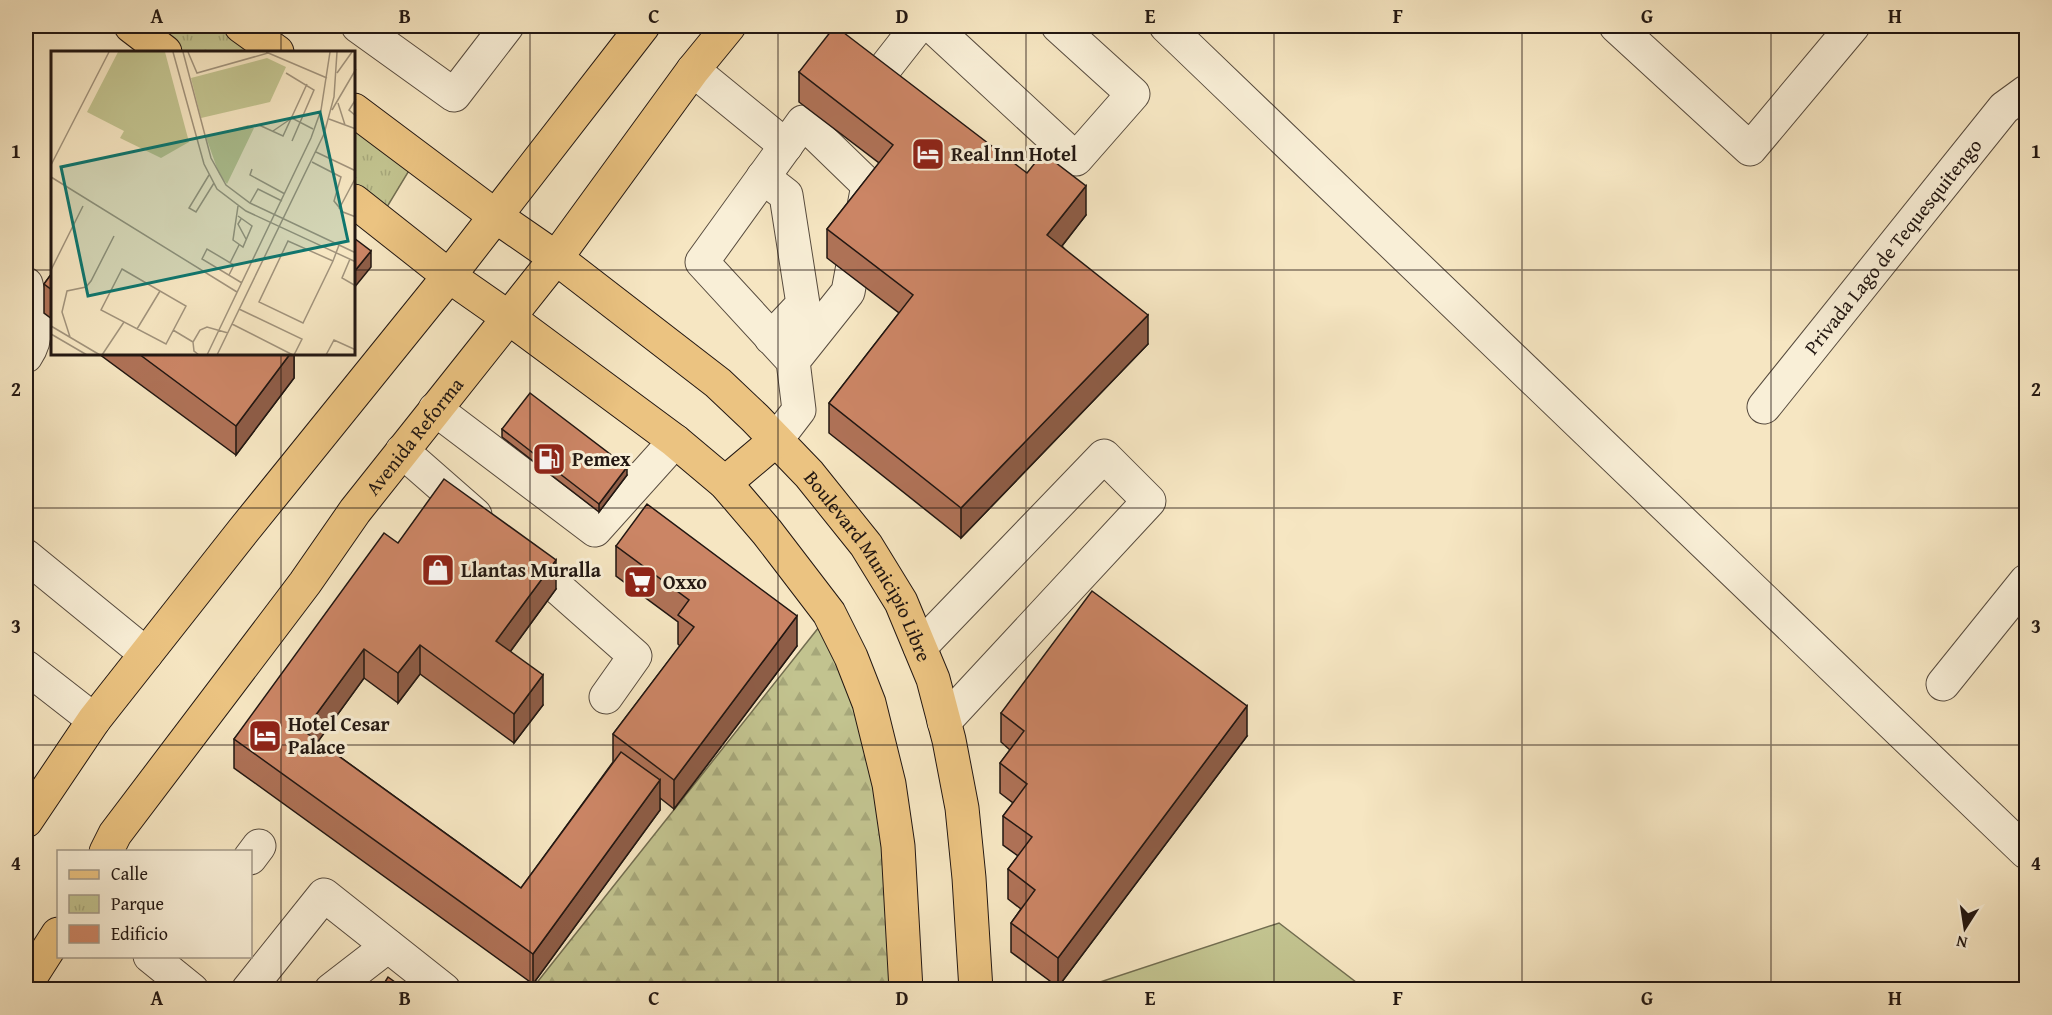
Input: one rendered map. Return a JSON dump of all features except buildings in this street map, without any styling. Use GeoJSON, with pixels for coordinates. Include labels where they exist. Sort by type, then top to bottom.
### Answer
{"type":"FeatureCollection","features":[{"type":"Feature","properties":{"kind":"main road"},"geometry":{"type":"LineString","coordinates":[[131,26],[164,51]]}},
{"type":"Feature","properties":{"kind":"main road"},"geometry":{"type":"LineString","coordinates":[[241,26],[276,51]]}},
{"type":"Feature","properties":{"kind":"main road"},"geometry":{"type":"LineString","coordinates":[[26,821],[94,720],[449,276],[494,215],[643,26]]}},
{"type":"Feature","properties":{"kind":"main road","name":"Avenida Reforma"},"geometry":{"type":"LineString","coordinates":[[107,850],[115,834],[305,583],[355,511],[556,258],[693,70],[729,26]]}},
{"type":"Feature","properties":{"kind":"main road","name":"Boulevard Municipio Libre"},"geometry":{"type":"LineString","coordinates":[[356,112],[494,215],[556,258],[718,383],[755,417],[809,474],[866,545],[902,602],[933,679],[944,722],[962,808],[976,990]]}},
{"type":"Feature","properties":{"kind":"main road"},"geometry":{"type":"LineString","coordinates":[[356,203],[449,276],[675,441],[725,483],[767,532],[829,614],[851,657],[869,703],[889,784],[898,846],[906,990]]}},
{"type":"Feature","properties":{"kind":"main road"},"geometry":{"type":"LineString","coordinates":[[725,483],[776,440]]}},
{"type":"Feature","properties":{"kind":"main road"},"geometry":{"type":"LineString","coordinates":[[26,984],[57,936]]}},
{"type":"Feature","properties":{"kind":"street"},"geometry":{"type":"LineString","coordinates":[[358,26],[454,95],[507,26]]}},
{"type":"Feature","properties":{"kind":"street"},"geometry":{"type":"LineString","coordinates":[[825,144],[918,26]]}},
{"type":"Feature","properties":{"kind":"street"},"geometry":{"type":"LineString","coordinates":[[932,26],[1076,159],[1133,94],[1058,26]]}},
{"type":"Feature","properties":{"kind":"street"},"geometry":{"type":"LineString","coordinates":[[1166,26],[2026,852]]}},
{"type":"Feature","properties":{"kind":"street"},"geometry":{"type":"LineString","coordinates":[[1616,26],[1750,149],[1853,26]]}},
{"type":"Feature","properties":{"kind":"street"},"geometry":{"type":"LineString","coordinates":[[693,70],[786,146]]}},
{"type":"Feature","properties":{"kind":"street","name":"Privada Lago de Tequesquitengo"},"geometry":{"type":"LineString","coordinates":[[1764,407],[2004,108],[2026,92]]}},
{"type":"Feature","properties":{"kind":"street"},"geometry":{"type":"LineString","coordinates":[[776,440],[800,410],[782,349],[702,262],[803,122],[868,185],[848,292],[782,349]]}},
{"type":"Feature","properties":{"kind":"street"},"geometry":{"type":"LineString","coordinates":[[763,177],[786,195],[802,304],[782,349]]}},
{"type":"Feature","properties":{"kind":"street"},"geometry":{"type":"LineString","coordinates":[[26,284],[35,323],[33,346],[26,356]]}},
{"type":"Feature","properties":{"kind":"street"},"geometry":{"type":"LineString","coordinates":[[435,409],[595,530],[675,441]]}},
{"type":"Feature","properties":{"kind":"street"},"geometry":{"type":"LineString","coordinates":[[402,451],[635,656],[606,697]]}},
{"type":"Feature","properties":{"kind":"street"},"geometry":{"type":"LineString","coordinates":[[920,647],[1104,456],[1149,501],[944,722]]}},
{"type":"Feature","properties":{"kind":"street"},"geometry":{"type":"LineString","coordinates":[[26,556],[146,654]]}},
{"type":"Feature","properties":{"kind":"street"},"geometry":{"type":"LineString","coordinates":[[1942,684],[2026,581]]}},
{"type":"Feature","properties":{"kind":"street"},"geometry":{"type":"LineString","coordinates":[[26,668],[94,720]]}},
{"type":"Feature","properties":{"kind":"street"},"geometry":{"type":"LineString","coordinates":[[248,990],[324,895],[444,990]]}},
{"type":"Feature","properties":{"kind":"street"},"geometry":{"type":"LineString","coordinates":[[331,990],[388,946]]}},
{"type":"Feature","properties":{"kind":"green space"},"geometry":{"type":"Polygon","coordinates":[[[142,26],[220,26],[255,51],[176,51],[142,26]]]}},
{"type":"Feature","properties":{"kind":"green space"},"geometry":{"type":"Polygon","coordinates":[[[356,128],[410,169],[384,212],[356,190],[356,128]]]}},
{"type":"Feature","properties":{"kind":"green space"},"geometry":{"type":"Polygon","coordinates":[[[823,622],[865,713],[901,989],[531,990],[823,622]]]}},
{"type":"Feature","properties":{"kind":"green space"},"geometry":{"type":"Polygon","coordinates":[[[1279,923],[1365,989],[1079,989],[1279,923]]]}},
{"type":"Feature","properties":{"kind":"place","name":"Real Inn Hotel"},"geometry":{"type":"Point","coordinates":[928,154]}},
{"type":"Feature","properties":{"kind":"place","name":"Pemex"},"geometry":{"type":"Point","coordinates":[549,459]}},
{"type":"Feature","properties":{"kind":"place","name":"Llantas Muralla"},"geometry":{"type":"Point","coordinates":[438,570]}},
{"type":"Feature","properties":{"kind":"place","name":"Oxxo"},"geometry":{"type":"Point","coordinates":[640,582]}},
{"type":"Feature","properties":{"kind":"place","name":"Hotel Cesar Palace"},"geometry":{"type":"Point","coordinates":[265,736]}}]}
